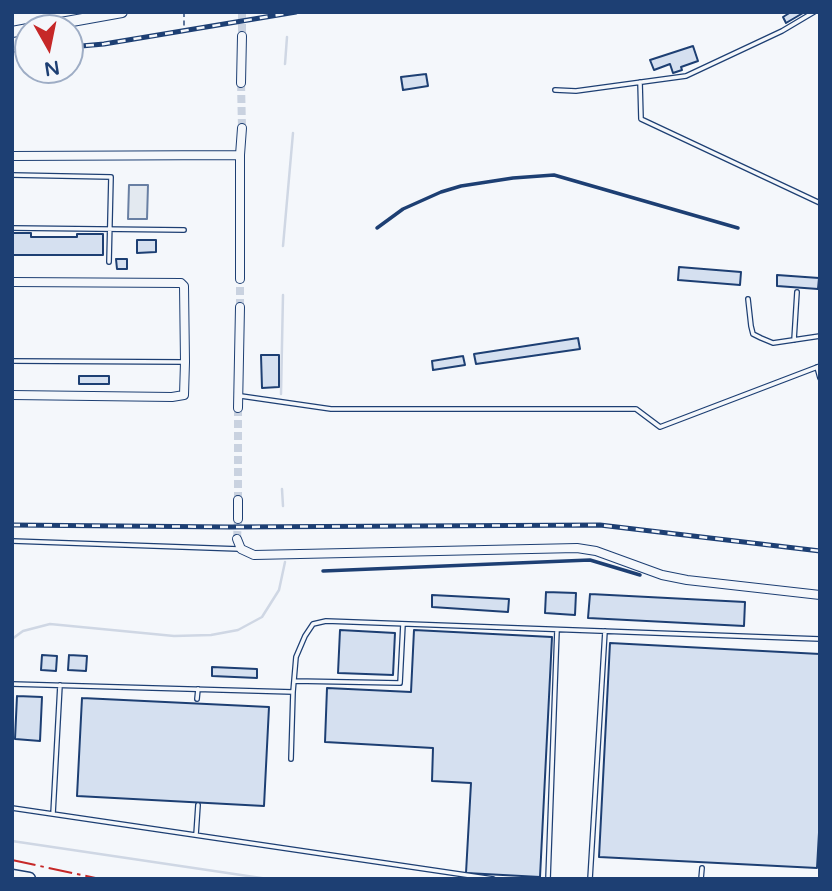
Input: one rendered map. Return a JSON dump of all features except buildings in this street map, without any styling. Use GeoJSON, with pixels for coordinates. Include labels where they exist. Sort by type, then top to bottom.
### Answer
{"type":"FeatureCollection","features":[{"type":"Feature","properties":{"kind":"highway"},"geometry":{"type":"LineString","coordinates":[[12,876],[29,879]]}},
{"type":"Feature","properties":{"kind":"street"},"geometry":{"type":"LineString","coordinates":[[84,19],[122,12]]}},
{"type":"Feature","properties":{"kind":"street"},"geometry":{"type":"LineString","coordinates":[[241,83],[242,36]]}},
{"type":"Feature","properties":{"kind":"street"},"geometry":{"type":"LineString","coordinates":[[240,279],[242,128]]}},
{"type":"Feature","properties":{"kind":"street"},"geometry":{"type":"LineString","coordinates":[[12,156],[240,155]]}},
{"type":"Feature","properties":{"kind":"street"},"geometry":{"type":"LineString","coordinates":[[12,282],[181,283],[184,286],[186,362],[184,395],[12,395]]}},
{"type":"Feature","properties":{"kind":"street"},"geometry":{"type":"LineString","coordinates":[[238,408],[240,307]]}},
{"type":"Feature","properties":{"kind":"street"},"geometry":{"type":"LineString","coordinates":[[238,500],[238,519]]}},
{"type":"Feature","properties":{"kind":"street"},"geometry":{"type":"LineString","coordinates":[[237,539],[241,549],[254,555],[577,548],[596,551],[662,575],[687,580],[820,595]]}},
{"type":"Feature","properties":{"kind":"lane"},"geometry":{"type":"LineString","coordinates":[[555,90],[576,91],[686,76],[782,31],[814,12]]}},
{"type":"Feature","properties":{"kind":"lane"},"geometry":{"type":"LineString","coordinates":[[640,82],[641,119],[820,202]]}},
{"type":"Feature","properties":{"kind":"lane"},"geometry":{"type":"LineString","coordinates":[[12,175],[111,177],[109,262]]}},
{"type":"Feature","properties":{"kind":"lane"},"geometry":{"type":"LineString","coordinates":[[12,228],[184,230]]}},
{"type":"Feature","properties":{"kind":"lane"},"geometry":{"type":"LineString","coordinates":[[794,340],[797,292]]}},
{"type":"Feature","properties":{"kind":"lane"},"geometry":{"type":"LineString","coordinates":[[748,299],[753,334],[773,343],[820,336]]}},
{"type":"Feature","properties":{"kind":"lane"},"geometry":{"type":"LineString","coordinates":[[12,361],[186,362]]}},
{"type":"Feature","properties":{"kind":"lane"},"geometry":{"type":"LineString","coordinates":[[239,396],[331,408],[636,409],[660,427],[819,367],[820,378]]}},
{"type":"Feature","properties":{"kind":"lane"},"geometry":{"type":"LineString","coordinates":[[12,541],[241,549]]}},
{"type":"Feature","properties":{"kind":"lane"},"geometry":{"type":"LineString","coordinates":[[291,759],[296,657],[313,624],[326,621],[820,639]]}},
{"type":"Feature","properties":{"kind":"lane"},"geometry":{"type":"LineString","coordinates":[[294,681],[400,683],[403,624]]}},
{"type":"Feature","properties":{"kind":"lane"},"geometry":{"type":"LineString","coordinates":[[548,879],[557,629]]}},
{"type":"Feature","properties":{"kind":"lane"},"geometry":{"type":"LineString","coordinates":[[590,879],[605,631]]}},
{"type":"Feature","properties":{"kind":"lane"},"geometry":{"type":"LineString","coordinates":[[12,684],[293,692]]}},
{"type":"Feature","properties":{"kind":"lane"},"geometry":{"type":"LineString","coordinates":[[53,814],[60,685]]}},
{"type":"Feature","properties":{"kind":"lane"},"geometry":{"type":"LineString","coordinates":[[197,699],[198,689]]}},
{"type":"Feature","properties":{"kind":"lane"},"geometry":{"type":"LineString","coordinates":[[196,835],[198,805]]}},
{"type":"Feature","properties":{"kind":"lane"},"geometry":{"type":"LineString","coordinates":[[12,808],[493,879]]}},
{"type":"Feature","properties":{"kind":"lane"},"geometry":{"type":"LineString","coordinates":[[701,879],[702,868]]}},
{"type":"Feature","properties":{"kind":"path"},"geometry":{"type":"LineString","coordinates":[[184,12],[184,26]]}},
{"type":"Feature","properties":{"kind":"shaded area"},"geometry":{"type":"Polygon","coordinates":[[[129,185],[148,185],[147,219],[128,219],[129,185]]]}},
{"type":"Feature","properties":{"kind":"waterway"},"geometry":{"type":"LineString","coordinates":[[285,64],[287,37]]}},
{"type":"Feature","properties":{"kind":"waterway"},"geometry":{"type":"LineString","coordinates":[[283,246],[293,133]]}},
{"type":"Feature","properties":{"kind":"waterway"},"geometry":{"type":"LineString","coordinates":[[281,394],[283,295]]}},
{"type":"Feature","properties":{"kind":"waterway"},"geometry":{"type":"LineString","coordinates":[[282,489],[283,506]]}},
{"type":"Feature","properties":{"kind":"waterway"},"geometry":{"type":"LineString","coordinates":[[12,639],[23,631],[50,624],[174,636],[211,635],[238,630],[262,617],[279,590],[285,562]]}},
{"type":"Feature","properties":{"kind":"waterway"},"geometry":{"type":"LineString","coordinates":[[12,841],[268,879]]}},
{"type":"Feature","properties":{"kind":"tunnel"},"geometry":{"type":"LineString","coordinates":[[242,12],[242,36]]}},
{"type":"Feature","properties":{"kind":"tunnel"},"geometry":{"type":"LineString","coordinates":[[241,83],[242,128]]}},
{"type":"Feature","properties":{"kind":"tunnel"},"geometry":{"type":"LineString","coordinates":[[240,279],[240,307]]}},
{"type":"Feature","properties":{"kind":"tunnel"},"geometry":{"type":"LineString","coordinates":[[238,408],[238,500]]}},
{"type":"Feature","properties":{"kind":"tunnel"},"geometry":{"type":"LineString","coordinates":[[237,539],[238,519]]}},
{"type":"Feature","properties":{"kind":"railway"},"geometry":{"type":"LineString","coordinates":[[84,46],[296,12]]}},
{"type":"Feature","properties":{"kind":"railway"},"geometry":{"type":"LineString","coordinates":[[12,525],[600,525],[820,551]]}},
{"type":"Feature","properties":{"kind":"wall"},"geometry":{"type":"LineString","coordinates":[[377,228],[403,209],[461,186],[554,175],[738,228]]}},
{"type":"Feature","properties":{"kind":"wall"},"geometry":{"type":"LineString","coordinates":[[323,571],[590,560],[640,575]]}},
{"type":"Feature","properties":{"kind":"power"},"geometry":{"type":"LineString","coordinates":[[12,860],[100,879]]}}]}
